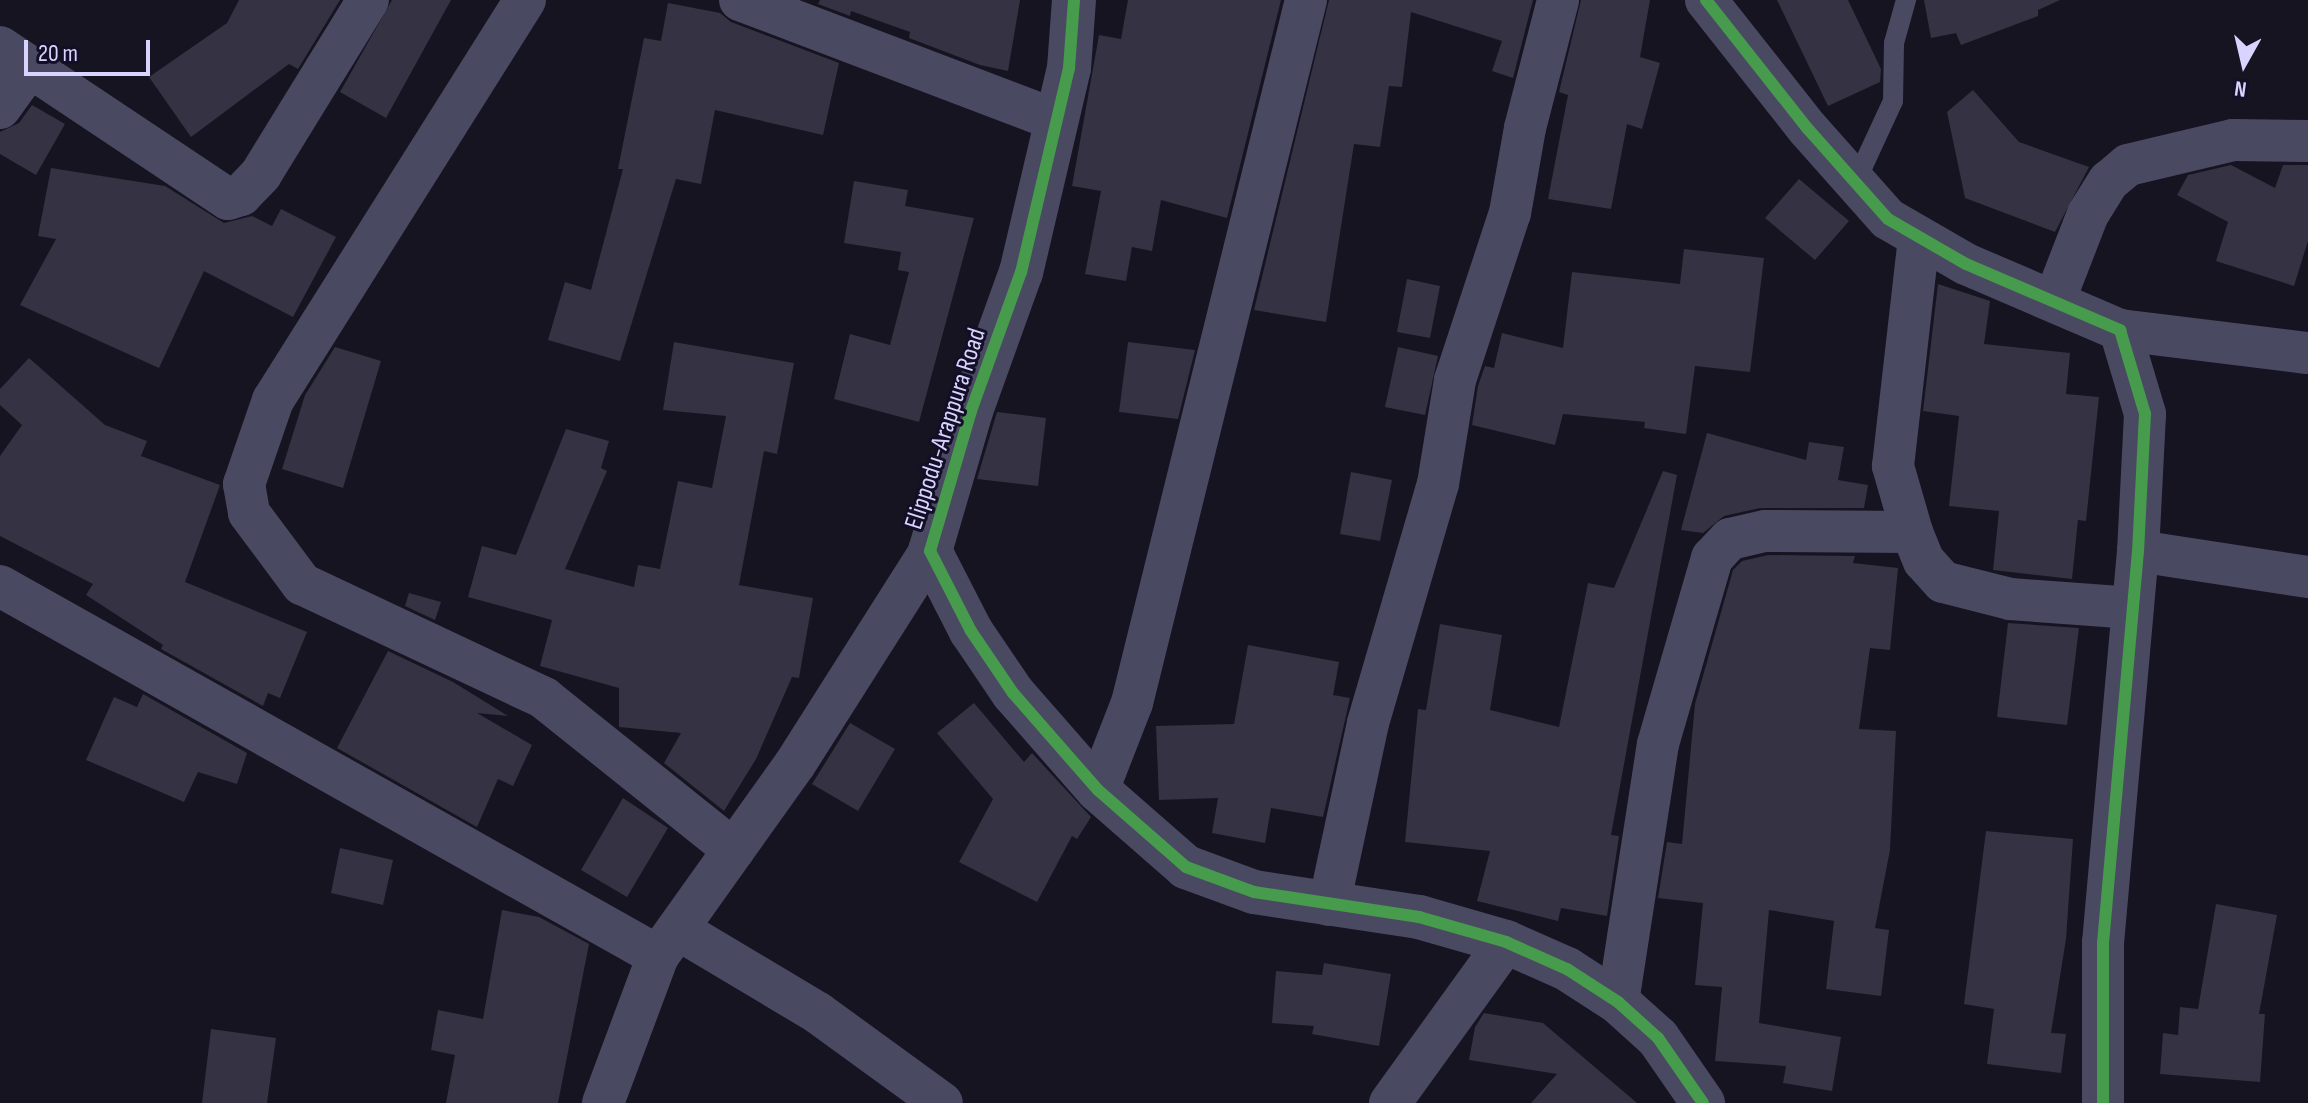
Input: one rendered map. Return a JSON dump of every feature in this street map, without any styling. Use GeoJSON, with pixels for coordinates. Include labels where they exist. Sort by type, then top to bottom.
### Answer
{"type":"FeatureCollection","features":[{"type":"Feature","properties":{"kind":"street"},"geometry":{"type":"LineString","coordinates":[[0,108],[15,58],[228,199],[241,195],[261,174],[368,0]]}},
{"type":"Feature","properties":{"kind":"street"},"geometry":{"type":"LineString","coordinates":[[525,0],[273,400],[244,484],[249,513],[302,584],[544,698],[734,850]]}},
{"type":"Feature","properties":{"kind":"street"},"geometry":{"type":"LineString","coordinates":[[740,0],[1056,120]]}},
{"type":"Feature","properties":{"kind":"street","name":"Elippodu-Arappura Road"},"geometry":{"type":"LineString","coordinates":[[1074,0],[1069,68],[1021,272],[971,411],[930,551],[971,631],[1013,693],[1098,790],[1186,867],[1254,892],[1419,917],[1506,942],[1567,969],[1618,1002],[1658,1038],[1703,1103]]}},
{"type":"Feature","properties":{"kind":"street"},"geometry":{"type":"LineString","coordinates":[[1098,790],[1136,688],[1306,0]]}},
{"type":"Feature","properties":{"kind":"street"},"geometry":{"type":"LineString","coordinates":[[1329,905],[1368,723],[1438,484],[1455,380],[1510,213],[1525,128],[1558,0]]}},
{"type":"Feature","properties":{"kind":"street"},"geometry":{"type":"LineString","coordinates":[[1706,0],[1888,219],[1919,238],[1966,264],[2055,299],[2120,330],[2308,353]]}},
{"type":"Feature","properties":{"kind":"street"},"geometry":{"type":"LineString","coordinates":[[2055,299],[2088,214],[2109,181],[2128,165],[2233,140],[2308,141]]}},
{"type":"Feature","properties":{"kind":"street"},"geometry":{"type":"LineString","coordinates":[[1919,238],[1893,466],[1912,532],[1924,561],[1943,582],[2010,599],[2133,608]]}},
{"type":"Feature","properties":{"kind":"street"},"geometry":{"type":"LineString","coordinates":[[2103,1103],[2103,942],[2138,551],[2145,414],[2120,330]]}},
{"type":"Feature","properties":{"kind":"street"},"geometry":{"type":"LineString","coordinates":[[1618,1002],[1658,744],[1712,558],[1730,539],[1765,531],[1912,532]]}},
{"type":"Feature","properties":{"kind":"street"},"geometry":{"type":"LineString","coordinates":[[603,1103],[669,943],[734,850],[930,551]]}},
{"type":"Feature","properties":{"kind":"street"},"geometry":{"type":"LineString","coordinates":[[2138,551],[2308,577]]}},
{"type":"Feature","properties":{"kind":"street"},"geometry":{"type":"LineString","coordinates":[[0,586],[669,943],[818,1013],[942,1103]]}},
{"type":"Feature","properties":{"kind":"street"},"geometry":{"type":"LineString","coordinates":[[1390,1103],[1506,942]]}},
{"type":"Feature","properties":{"kind":"lane"},"geometry":{"type":"LineString","coordinates":[[1856,181],[1893,101],[1894,43],[1906,0]]}},
{"type":"Feature","properties":{"kind":"building"},"geometry":{"type":"Polygon","coordinates":[[[239,0],[340,0],[298,69],[289,64],[191,137],[149,77],[227,23],[239,0]]]}},
{"type":"Feature","properties":{"kind":"building"},"geometry":{"type":"Polygon","coordinates":[[[392,0],[451,0],[386,118],[340,92],[392,0]]]}},
{"type":"Feature","properties":{"kind":"building"},"geometry":{"type":"Polygon","coordinates":[[[820,0],[1020,0],[1008,71],[980,65],[909,38],[910,32],[851,11],[850,16],[818,4],[820,0]]]}},
{"type":"Feature","properties":{"kind":"building"},"geometry":{"type":"Polygon","coordinates":[[[1128,0],[1281,0],[1227,218],[1161,200],[1152,251],[1132,247],[1126,281],[1085,274],[1101,191],[1072,186],[1099,35],[1121,39],[1128,0]]]}},
{"type":"Feature","properties":{"kind":"building"},"geometry":{"type":"Polygon","coordinates":[[[1329,0],[1533,0],[1513,78],[1492,71],[1502,41],[1411,12],[1402,87],[1389,86],[1380,147],[1354,144],[1326,322],[1254,310],[1329,0]]]}},
{"type":"Feature","properties":{"kind":"building"},"geometry":{"type":"Polygon","coordinates":[[[1581,0],[1650,0],[1640,57],[1660,63],[1642,129],[1627,124],[1611,209],[1548,199],[1568,95],[1559,92],[1581,0]]]}},
{"type":"Feature","properties":{"kind":"building"},"geometry":{"type":"Polygon","coordinates":[[[1777,0],[1848,0],[1881,69],[1880,82],[1828,106],[1777,0]]]}},
{"type":"Feature","properties":{"kind":"building"},"geometry":{"type":"Polygon","coordinates":[[[1924,0],[2060,0],[2038,10],[2038,16],[1961,45],[1956,33],[1931,38],[1924,0]]]}},
{"type":"Feature","properties":{"kind":"building"},"geometry":{"type":"Polygon","coordinates":[[[668,3],[720,13],[731,22],[839,63],[823,135],[715,110],[701,184],[676,179],[620,361],[548,340],[565,282],[591,290],[623,169],[618,169],[644,38],[661,41],[668,3]]]}},
{"type":"Feature","properties":{"kind":"building"},"geometry":{"type":"Polygon","coordinates":[[[1973,90],[2019,142],[2089,167],[2055,232],[1965,198],[1947,112],[1973,90]]]}},
{"type":"Feature","properties":{"kind":"building"},"geometry":{"type":"Polygon","coordinates":[[[32,105],[65,124],[36,175],[0,154],[0,132],[19,123],[32,105]]]}},
{"type":"Feature","properties":{"kind":"building"},"geometry":{"type":"Polygon","coordinates":[[[2231,165],[2275,188],[2283,165],[2308,165],[2308,241],[2294,286],[2216,261],[2228,222],[2177,195],[2188,175],[2231,165]]]}},
{"type":"Feature","properties":{"kind":"building"},"geometry":{"type":"Polygon","coordinates":[[[51,168],[165,186],[224,223],[252,216],[272,226],[281,209],[336,237],[293,317],[204,271],[159,368],[20,305],[56,239],[38,236],[51,168]]]}},
{"type":"Feature","properties":{"kind":"building"},"geometry":{"type":"Polygon","coordinates":[[[1799,179],[1849,221],[1815,260],[1765,218],[1799,179]]]}},
{"type":"Feature","properties":{"kind":"building"},"geometry":{"type":"Polygon","coordinates":[[[854,181],[908,190],[905,206],[974,218],[919,422],[834,399],[850,334],[890,345],[909,272],[898,270],[901,252],[844,243],[854,181]]]}},
{"type":"Feature","properties":{"kind":"building"},"geometry":{"type":"Polygon","coordinates":[[[1684,249],[1764,258],[1750,372],[1695,366],[1686,434],[1644,428],[1645,422],[1563,414],[1555,445],[1472,425],[1478,386],[1485,366],[1494,368],[1502,333],[1563,348],[1572,272],[1680,284],[1684,249]]]}},
{"type":"Feature","properties":{"kind":"building"},"geometry":{"type":"Polygon","coordinates":[[[1407,279],[1440,286],[1430,338],[1397,332],[1407,279]]]}},
{"type":"Feature","properties":{"kind":"building"},"geometry":{"type":"Polygon","coordinates":[[[1938,284],[1990,301],[1984,344],[2070,353],[2066,394],[2099,397],[2086,521],[2078,520],[2072,579],[1993,570],[1999,511],[1949,506],[1959,416],[1923,411],[1938,284]]]}},
{"type":"Feature","properties":{"kind":"building"},"geometry":{"type":"Polygon","coordinates":[[[674,342],[794,363],[777,454],[764,451],[739,585],[813,598],[799,678],[792,677],[756,759],[724,811],[664,763],[681,733],[619,727],[619,688],[540,666],[552,620],[468,597],[482,546],[516,555],[566,429],[609,441],[601,468],[607,471],[565,569],[634,587],[638,565],[660,569],[678,481],[712,488],[726,416],[663,410],[674,342]]]}},
{"type":"Feature","properties":{"kind":"building"},"geometry":{"type":"Polygon","coordinates":[[[1128,342],[1195,350],[1178,419],[1119,412],[1128,342]]]}},
{"type":"Feature","properties":{"kind":"building"},"geometry":{"type":"Polygon","coordinates":[[[335,347],[381,361],[343,488],[282,469],[305,395],[335,347]]]}},
{"type":"Feature","properties":{"kind":"building"},"geometry":{"type":"Polygon","coordinates":[[[1398,347],[1438,356],[1425,415],[1385,407],[1398,347]]]}},
{"type":"Feature","properties":{"kind":"building"},"geometry":{"type":"Polygon","coordinates":[[[29,358],[105,425],[147,441],[141,456],[220,485],[185,582],[307,632],[280,698],[268,693],[263,706],[161,649],[163,645],[86,595],[93,584],[0,536],[0,456],[22,425],[0,405],[0,389],[29,358]]]}},
{"type":"Feature","properties":{"kind":"building"},"geometry":{"type":"Polygon","coordinates":[[[997,412],[1046,418],[1038,486],[977,479],[997,412]]]}},
{"type":"Feature","properties":{"kind":"building"},"geometry":{"type":"Polygon","coordinates":[[[1707,433],[1806,460],[1809,442],[1844,447],[1838,480],[1868,485],[1864,508],[1760,508],[1724,516],[1703,533],[1681,530],[1707,433]]]}},
{"type":"Feature","properties":{"kind":"building"},"geometry":{"type":"Polygon","coordinates":[[[1663,471],[1677,475],[1611,835],[1619,836],[1607,916],[1561,908],[1558,921],[1477,901],[1490,851],[1405,842],[1418,709],[1426,710],[1440,624],[1502,635],[1490,710],[1559,727],[1588,583],[1614,588],[1663,471]]]}},
{"type":"Feature","properties":{"kind":"building"},"geometry":{"type":"Polygon","coordinates":[[[1351,472],[1392,480],[1380,541],[1340,534],[1351,472]]]}},
{"type":"Feature","properties":{"kind":"building"},"geometry":{"type":"Polygon","coordinates":[[[1768,555],[1855,556],[1853,563],[1898,568],[1890,650],[1870,648],[1859,729],[1896,731],[1890,850],[1875,928],[1889,930],[1881,996],[1826,989],[1834,921],[1769,910],[1759,1023],[1841,1037],[1832,1091],[1783,1083],[1786,1066],[1715,1061],[1722,987],[1695,985],[1703,903],[1658,898],[1667,842],[1682,844],[1695,704],[1733,570],[1742,561],[1768,555]]]}},
{"type":"Feature","properties":{"kind":"building"},"geometry":{"type":"Polygon","coordinates":[[[409,593],[441,602],[435,620],[405,606],[409,593]]]}},
{"type":"Feature","properties":{"kind":"building"},"geometry":{"type":"Polygon","coordinates":[[[2008,623],[2079,628],[2067,725],[1997,717],[2008,623]]]}},
{"type":"Feature","properties":{"kind":"building"},"geometry":{"type":"Polygon","coordinates":[[[1248,645],[1339,662],[1333,695],[1350,698],[1323,817],[1271,808],[1265,843],[1212,833],[1218,798],[1159,800],[1156,726],[1234,724],[1248,645]]]}},
{"type":"Feature","properties":{"kind":"building"},"geometry":{"type":"Polygon","coordinates":[[[388,651],[453,682],[508,716],[477,713],[532,745],[513,786],[498,779],[477,827],[337,748],[388,651]]]}},
{"type":"Feature","properties":{"kind":"building"},"geometry":{"type":"Polygon","coordinates":[[[143,694],[247,753],[237,784],[198,772],[184,802],[86,760],[114,697],[137,707],[143,694]]]}},
{"type":"Feature","properties":{"kind":"building"},"geometry":{"type":"Polygon","coordinates":[[[974,703],[1024,762],[1032,753],[1091,817],[1077,839],[1072,836],[1037,902],[959,862],[993,799],[937,733],[974,703]]]}},
{"type":"Feature","properties":{"kind":"building"},"geometry":{"type":"Polygon","coordinates":[[[850,723],[895,749],[858,811],[812,784],[850,723]]]}},
{"type":"Feature","properties":{"kind":"building"},"geometry":{"type":"Polygon","coordinates":[[[623,798],[668,828],[627,897],[581,870],[623,798]]]}},
{"type":"Feature","properties":{"kind":"building"},"geometry":{"type":"Polygon","coordinates":[[[1986,831],[2073,839],[2066,939],[2051,1033],[2066,1034],[2061,1073],[1987,1064],[1994,1009],[1964,1004],[1986,831]]]}},
{"type":"Feature","properties":{"kind":"building"},"geometry":{"type":"Polygon","coordinates":[[[340,848],[393,860],[383,905],[331,893],[340,848]]]}},
{"type":"Feature","properties":{"kind":"building"},"geometry":{"type":"Polygon","coordinates":[[[2216,904],[2277,915],[2259,1014],[2265,1014],[2260,1082],[2160,1074],[2163,1033],[2178,1035],[2180,1007],[2198,1009],[2216,904]]]}},
{"type":"Feature","properties":{"kind":"building"},"geometry":{"type":"Polygon","coordinates":[[[502,910],[539,917],[589,944],[558,1103],[446,1103],[455,1055],[431,1050],[438,1010],[483,1019],[502,910]]]}},
{"type":"Feature","properties":{"kind":"building"},"geometry":{"type":"Polygon","coordinates":[[[1324,963],[1391,974],[1379,1046],[1312,1034],[1314,1026],[1272,1023],[1276,971],[1322,975],[1324,963]]]}},
{"type":"Feature","properties":{"kind":"building"},"geometry":{"type":"Polygon","coordinates":[[[1484,1013],[1543,1023],[1637,1103],[1531,1103],[1557,1074],[1469,1060],[1475,1027],[1484,1013]]]}},
{"type":"Feature","properties":{"kind":"building"},"geometry":{"type":"Polygon","coordinates":[[[211,1029],[276,1038],[267,1103],[202,1103],[211,1029]]]}},
{"type":"Feature","properties":{"kind":"cycle path"},"geometry":{"type":"LineString","coordinates":[[1074,0],[1069,68],[1021,272],[971,411],[930,551],[971,631],[1013,693],[1098,790],[1186,867],[1254,892],[1419,917],[1506,942],[1567,969],[1618,1002],[1658,1038],[1703,1103]]}},
{"type":"Feature","properties":{"kind":"cycle path"},"geometry":{"type":"LineString","coordinates":[[1706,0],[1808,129],[1888,219],[1966,264],[2120,330],[2145,414],[2138,551],[2103,942],[2103,1103]]}}]}
